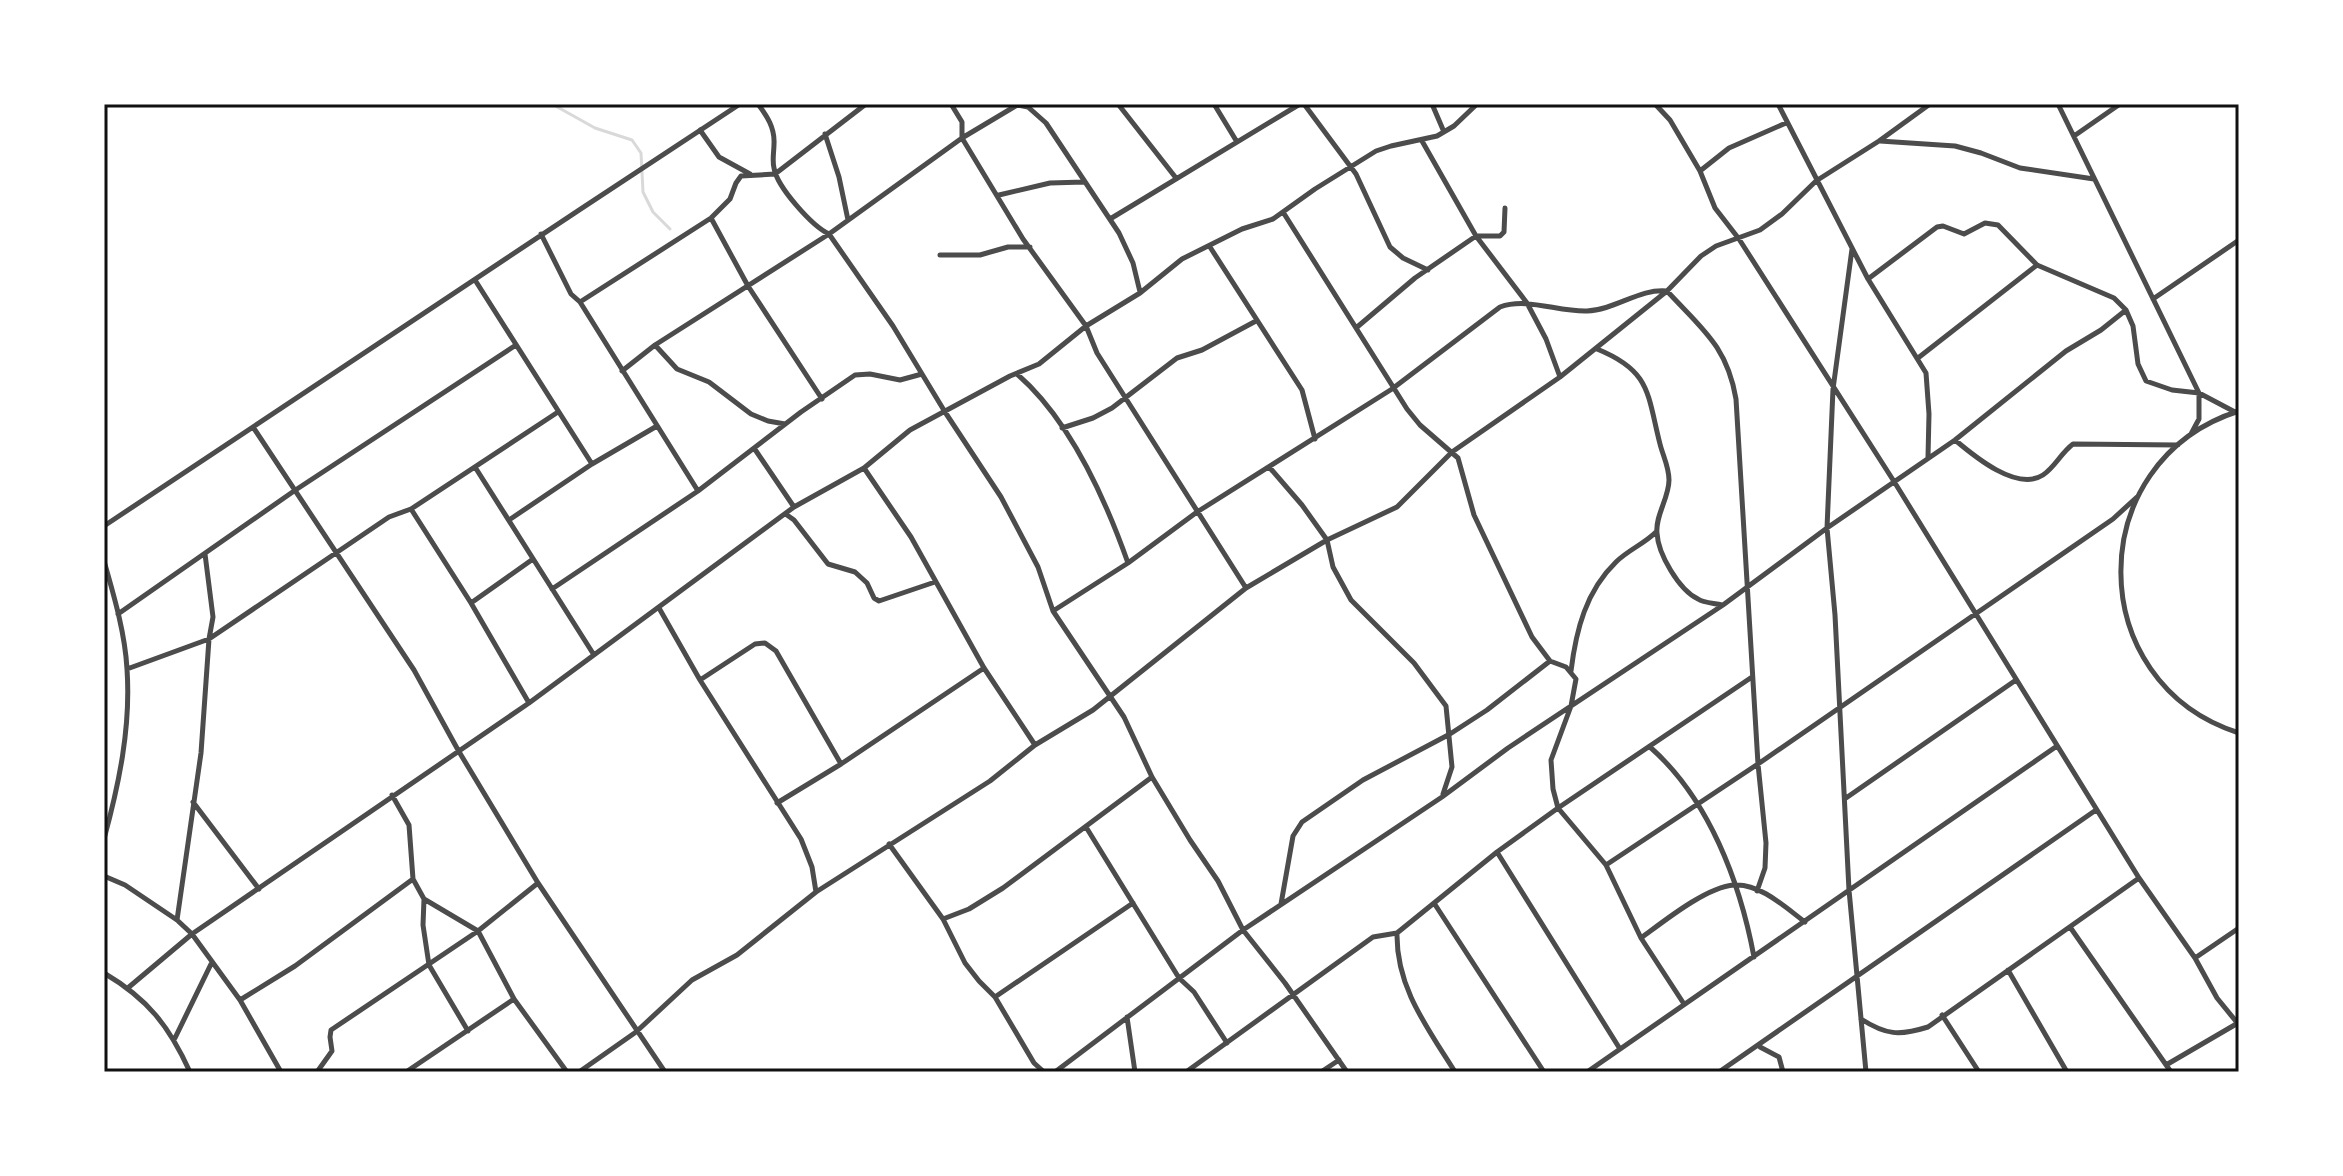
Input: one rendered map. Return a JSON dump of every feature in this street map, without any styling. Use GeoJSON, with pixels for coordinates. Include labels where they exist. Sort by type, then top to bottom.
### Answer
{"type":"FeatureCollection","features":[{"type":"Feature","properties":{"kind":"street"},"geometry":{"type":"LineString","coordinates":[[104,526],[740,104]]}},
{"type":"Feature","properties":{"kind":"street"},"geometry":{"type":"LineString","coordinates":[[758,104],[774,134],[775,174],[807,219],[829,234],[893,326],[1001,497],[1038,567],[1053,611],[1124,717],[1152,777],[1218,881],[1243,930],[1294,995],[1347,1072]]}},
{"type":"Feature","properties":{"kind":"street"},"geometry":{"type":"LineString","coordinates":[[580,302],[711,218],[730,199],[738,179],[751,174],[775,174],[866,104]]}},
{"type":"Feature","properties":{"kind":"street"},"geometry":{"type":"LineString","coordinates":[[951,104],[962,122],[962,138],[1030,247],[1086,326],[1097,353],[1246,588]]}},
{"type":"Feature","properties":{"kind":"street"},"geometry":{"type":"LineString","coordinates":[[622,371],[655,345],[829,234],[962,138],[1016,104],[1038,113],[1110,219],[1133,263],[1140,293]]}},
{"type":"Feature","properties":{"kind":"street"},"geometry":{"type":"LineString","coordinates":[[1118,104],[1176,178]]}},
{"type":"Feature","properties":{"kind":"street"},"geometry":{"type":"LineString","coordinates":[[1214,104],[1237,142]]}},
{"type":"Feature","properties":{"kind":"street"},"geometry":{"type":"LineString","coordinates":[[1110,219],[1302,104],[1351,165],[1390,247],[1403,258],[1428,270]]}},
{"type":"Feature","properties":{"kind":"street"},"geometry":{"type":"LineString","coordinates":[[1432,104],[1444,132]]}},
{"type":"Feature","properties":{"kind":"street"},"geometry":{"type":"LineString","coordinates":[[129,987],[192,934],[529,703],[794,507],[864,468],[910,430],[1039,364],[1086,326],[1140,293],[1182,259],[1242,229],[1273,219],[1351,165],[1391,146],[1422,141],[1444,132],[1477,104]]}},
{"type":"Feature","properties":{"kind":"street"},"geometry":{"type":"LineString","coordinates":[[1655,104],[1670,120],[1700,171],[1715,208],[1739,239],[1895,483],[2139,878],[2195,958],[2217,998],[2238,1024],[2166,1065]]}},
{"type":"Feature","properties":{"kind":"street"},"geometry":{"type":"LineString","coordinates":[[1778,104],[1868,279],[1926,373],[1928,458]]}},
{"type":"Feature","properties":{"kind":"street"},"geometry":{"type":"LineString","coordinates":[[579,1072],[636,1032],[692,980],[737,955],[816,892],[990,781],[1035,745],[1093,710],[1246,588],[1327,540],[1397,507],[1452,452],[1597,349],[1667,291],[1701,256],[1716,246],[1760,230],[1782,214],[1816,181],[1930,104]]}},
{"type":"Feature","properties":{"kind":"street"},"geometry":{"type":"LineString","coordinates":[[2058,104],[2199,393],[2199,419],[2191,435]]}},
{"type":"Feature","properties":{"kind":"street"},"geometry":{"type":"LineString","coordinates":[[2074,136],[2120,104]]}},
{"type":"Feature","properties":{"kind":"street"},"geometry":{"type":"LineString","coordinates":[[1700,171],[1729,148],[1786,123]]}},
{"type":"Feature","properties":{"kind":"street"},"geometry":{"type":"LineString","coordinates":[[700,130],[719,157],[751,174]]}},
{"type":"Feature","properties":{"kind":"street"},"geometry":{"type":"LineString","coordinates":[[825,134],[839,177],[848,220]]}},
{"type":"Feature","properties":{"kind":"street"},"geometry":{"type":"LineString","coordinates":[[1422,141],[1476,236],[1527,303],[1546,339],[1560,377]]}},
{"type":"Feature","properties":{"kind":"street"},"geometry":{"type":"LineString","coordinates":[[1879,141],[1955,146],[2020,168],[2095,179]]}},
{"type":"Feature","properties":{"kind":"street"},"geometry":{"type":"LineString","coordinates":[[999,195],[1059,182],[1085,182]]}},
{"type":"Feature","properties":{"kind":"street"},"geometry":{"type":"LineString","coordinates":[[1356,328],[1476,236],[1500,236],[1506,222],[1505,208]]}},
{"type":"Feature","properties":{"kind":"street"},"geometry":{"type":"LineString","coordinates":[[1283,212],[1392,389],[1420,425],[1458,458],[1468,499],[1532,637],[1550,661],[1571,672],[1576,679],[1571,706],[1551,760],[1558,808],[1606,865],[1641,938],[1684,1004]]}},
{"type":"Feature","properties":{"kind":"street"},"geometry":{"type":"LineString","coordinates":[[711,218],[748,286],[822,399]]}},
{"type":"Feature","properties":{"kind":"street"},"geometry":{"type":"LineString","coordinates":[[1868,279],[1924,235],[1943,226],[1964,234],[1985,223],[1998,225],[2037,265],[2114,298],[2126,310],[2133,326],[2138,364],[2146,381],[2172,390],[2199,393],[2237,412]]}},
{"type":"Feature","properties":{"kind":"street"},"geometry":{"type":"LineString","coordinates":[[541,234],[571,294],[580,302],[698,491]]}},
{"type":"Feature","properties":{"kind":"street"},"geometry":{"type":"LineString","coordinates":[[2153,299],[2239,240]]}},
{"type":"Feature","properties":{"kind":"street"},"geometry":{"type":"LineString","coordinates":[[940,255],[980,255],[1008,247],[1030,247]]}},
{"type":"Feature","properties":{"kind":"street"},"geometry":{"type":"LineString","coordinates":[[1210,247],[1302,390],[1315,439]]}},
{"type":"Feature","properties":{"kind":"street"},"geometry":{"type":"LineString","coordinates":[[1852,249],[1833,389],[1827,528],[1846,798],[1849,890],[1866,1072]]}},
{"type":"Feature","properties":{"kind":"street"},"geometry":{"type":"LineString","coordinates":[[1918,358],[2037,265]]}},
{"type":"Feature","properties":{"kind":"street"},"geometry":{"type":"LineString","coordinates":[[475,280],[592,464]]}},
{"type":"Feature","properties":{"kind":"street"},"geometry":{"type":"LineString","coordinates":[[1053,611],[1128,563],[1197,512],[1392,389],[1491,312],[1510,303],[1589,311],[1653,292],[1667,291]]}},
{"type":"Feature","properties":{"kind":"street"},"geometry":{"type":"LineString","coordinates":[[1667,291],[1723,355],[1732,375],[1739,432],[1752,677],[1766,843],[1765,868],[1757,891]]}},
{"type":"Feature","properties":{"kind":"street"},"geometry":{"type":"LineString","coordinates":[[1055,1072],[1243,930],[1723,605],[1827,528],[1895,483],[1955,440],[2066,351],[2101,330],[2126,310]]}},
{"type":"Feature","properties":{"kind":"street"},"geometry":{"type":"LineString","coordinates":[[1062,428],[1093,418],[1126,399],[1177,358],[1202,350],[1256,321]]}},
{"type":"Feature","properties":{"kind":"street"},"geometry":{"type":"LineString","coordinates":[[118,614],[294,491],[516,345]]}},
{"type":"Feature","properties":{"kind":"street"},"geometry":{"type":"LineString","coordinates":[[655,345],[677,369],[709,382],[751,414],[786,424]]}},
{"type":"Feature","properties":{"kind":"street"},"geometry":{"type":"LineString","coordinates":[[1597,349],[1623,359],[1638,375],[1649,394],[1669,475],[1668,492],[1656,532],[1663,554],[1680,586],[1698,600],[1723,605]]}},
{"type":"Feature","properties":{"kind":"street"},"geometry":{"type":"LineString","coordinates":[[552,589],[698,491],[855,375],[870,374],[900,380],[922,374]]}},
{"type":"Feature","properties":{"kind":"street"},"geometry":{"type":"LineString","coordinates":[[1017,374],[1031,386],[1062,428],[1105,500],[1128,563]]}},
{"type":"Feature","properties":{"kind":"street"},"geometry":{"type":"LineString","coordinates":[[127,669],[209,639],[389,517],[411,509],[558,412]]}},
{"type":"Feature","properties":{"kind":"street"},"geometry":{"type":"LineString","coordinates":[[1606,865],[2113,519],[2137,497],[2155,469],[2178,445],[2237,412]]}},
{"type":"Feature","properties":{"kind":"street"},"geometry":{"type":"LineString","coordinates":[[509,520],[592,464],[657,426]]}},
{"type":"Feature","properties":{"kind":"street"},"geometry":{"type":"LineString","coordinates":[[253,427],[414,670],[538,883],[665,1072]]}},
{"type":"Feature","properties":{"kind":"street"},"geometry":{"type":"LineString","coordinates":[[1955,440],[1991,466],[2025,480],[2041,477],[2073,444],[2178,445]]}},
{"type":"Feature","properties":{"kind":"street"},"geometry":{"type":"LineString","coordinates":[[754,448],[794,507]]}},
{"type":"Feature","properties":{"kind":"street"},"geometry":{"type":"LineString","coordinates":[[475,467],[594,655]]}},
{"type":"Feature","properties":{"kind":"street"},"geometry":{"type":"LineString","coordinates":[[864,468],[911,537],[984,668],[1035,745]]}},
{"type":"Feature","properties":{"kind":"street"},"geometry":{"type":"LineString","coordinates":[[1270,468],[1327,540],[1328,552],[1342,587],[1351,600],[1404,652],[1446,706],[1452,767],[1442,797]]}},
{"type":"Feature","properties":{"kind":"street"},"geometry":{"type":"LineString","coordinates":[[2137,497],[2122,544],[2120,577],[2124,610],[2134,641],[2151,670],[2173,695],[2199,715],[2239,733]]}},
{"type":"Feature","properties":{"kind":"street"},"geometry":{"type":"LineString","coordinates":[[411,509],[471,603],[529,703]]}},
{"type":"Feature","properties":{"kind":"street"},"geometry":{"type":"LineString","coordinates":[[787,515],[828,564],[855,572],[879,601],[935,582]]}},
{"type":"Feature","properties":{"kind":"street"},"geometry":{"type":"LineString","coordinates":[[1571,672],[1574,648],[1592,590],[1616,562],[1656,532]]}},
{"type":"Feature","properties":{"kind":"street"},"geometry":{"type":"LineString","coordinates":[[177,920],[201,753],[213,617],[205,554]]}},
{"type":"Feature","properties":{"kind":"street"},"geometry":{"type":"LineString","coordinates":[[471,603],[533,559]]}},
{"type":"Feature","properties":{"kind":"street"},"geometry":{"type":"LineString","coordinates":[[104,561],[118,614],[127,669],[125,740],[116,796],[104,839]]}},
{"type":"Feature","properties":{"kind":"street"},"geometry":{"type":"LineString","coordinates":[[658,608],[801,839],[812,867],[816,892]]}},
{"type":"Feature","properties":{"kind":"street"},"geometry":{"type":"LineString","coordinates":[[700,680],[755,644],[765,643],[776,651],[841,764]]}},
{"type":"Feature","properties":{"kind":"street"},"geometry":{"type":"LineString","coordinates":[[1281,905],[1293,836],[1302,822],[1363,780],[1450,734],[1487,710],[1550,661]]}},
{"type":"Feature","properties":{"kind":"street"},"geometry":{"type":"LineString","coordinates":[[777,803],[984,668]]}},
{"type":"Feature","properties":{"kind":"street"},"geometry":{"type":"LineString","coordinates":[[1186,1072],[1373,937],[1397,933],[1497,852],[1558,808],[1752,677]]}},
{"type":"Feature","properties":{"kind":"street"},"geometry":{"type":"LineString","coordinates":[[1846,798],[2016,680]]}},
{"type":"Feature","properties":{"kind":"street"},"geometry":{"type":"LineString","coordinates":[[1587,1072],[2057,746]]}},
{"type":"Feature","properties":{"kind":"street"},"geometry":{"type":"LineString","coordinates":[[1650,747],[1676,771],[1698,804],[1719,845],[1746,915],[1754,957]]}},
{"type":"Feature","properties":{"kind":"street"},"geometry":{"type":"LineString","coordinates":[[943,919],[969,909],[1003,888],[1152,777]]}},
{"type":"Feature","properties":{"kind":"street"},"geometry":{"type":"LineString","coordinates":[[392,795],[409,825],[413,879],[424,899],[478,931],[514,999],[567,1072]]}},
{"type":"Feature","properties":{"kind":"street"},"geometry":{"type":"LineString","coordinates":[[193,802],[259,889]]}},
{"type":"Feature","properties":{"kind":"street"},"geometry":{"type":"LineString","coordinates":[[1719,1072],[2096,809]]}},
{"type":"Feature","properties":{"kind":"street"},"geometry":{"type":"LineString","coordinates":[[1086,827],[1179,978],[1194,992],[1227,1043]]}},
{"type":"Feature","properties":{"kind":"street"},"geometry":{"type":"LineString","coordinates":[[889,844],[943,919],[965,963],[995,997],[1034,1063],[1044,1072]]}},
{"type":"Feature","properties":{"kind":"street"},"geometry":{"type":"LineString","coordinates":[[1497,852],[1620,1049]]}},
{"type":"Feature","properties":{"kind":"street"},"geometry":{"type":"LineString","coordinates":[[104,876],[125,885],[177,920],[192,934],[240,1000],[281,1072]]}},
{"type":"Feature","properties":{"kind":"street"},"geometry":{"type":"LineString","coordinates":[[1861,1019],[1882,1033],[1910,1033],[1928,1027],[2139,878]]}},
{"type":"Feature","properties":{"kind":"street"},"geometry":{"type":"LineString","coordinates":[[240,1000],[295,966],[413,879]]}},
{"type":"Feature","properties":{"kind":"street"},"geometry":{"type":"LineString","coordinates":[[317,1072],[332,1051],[331,1030],[478,931],[538,883]]}},
{"type":"Feature","properties":{"kind":"street"},"geometry":{"type":"LineString","coordinates":[[1641,938],[1688,904],[1734,885],[1776,900],[1805,922]]}},
{"type":"Feature","properties":{"kind":"street"},"geometry":{"type":"LineString","coordinates":[[424,899],[423,925],[429,965],[468,1031]]}},
{"type":"Feature","properties":{"kind":"street"},"geometry":{"type":"LineString","coordinates":[[995,997],[1133,903]]}},
{"type":"Feature","properties":{"kind":"street"},"geometry":{"type":"LineString","coordinates":[[1434,903],[1544,1072]]}},
{"type":"Feature","properties":{"kind":"street"},"geometry":{"type":"LineString","coordinates":[[2070,927],[2171,1072]]}},
{"type":"Feature","properties":{"kind":"street"},"geometry":{"type":"LineString","coordinates":[[2195,958],[2239,928]]}},
{"type":"Feature","properties":{"kind":"street"},"geometry":{"type":"LineString","coordinates":[[1397,933],[1398,958],[1414,1008],[1455,1072]]}},
{"type":"Feature","properties":{"kind":"street"},"geometry":{"type":"LineString","coordinates":[[174,1038],[212,962]]}},
{"type":"Feature","properties":{"kind":"street"},"geometry":{"type":"LineString","coordinates":[[2008,970],[2067,1072]]}},
{"type":"Feature","properties":{"kind":"street"},"geometry":{"type":"LineString","coordinates":[[104,973],[129,987],[163,1022],[190,1072]]}},
{"type":"Feature","properties":{"kind":"street"},"geometry":{"type":"LineString","coordinates":[[406,1072],[514,999]]}},
{"type":"Feature","properties":{"kind":"street"},"geometry":{"type":"LineString","coordinates":[[1942,1015],[1979,1072]]}},
{"type":"Feature","properties":{"kind":"street"},"geometry":{"type":"LineString","coordinates":[[1127,1016],[1135,1072]]}},
{"type":"Feature","properties":{"kind":"street"},"geometry":{"type":"LineString","coordinates":[[1759,1046],[1779,1057],[1783,1072]]}},
{"type":"Feature","properties":{"kind":"street"},"geometry":{"type":"LineString","coordinates":[[1321,1072],[1339,1060]]}},
{"type":"Feature","properties":{"kind":"waterway"},"geometry":{"type":"LineString","coordinates":[[552,104],[595,128],[632,140],[641,153],[643,192],[653,212],[670,229]]}}]}
